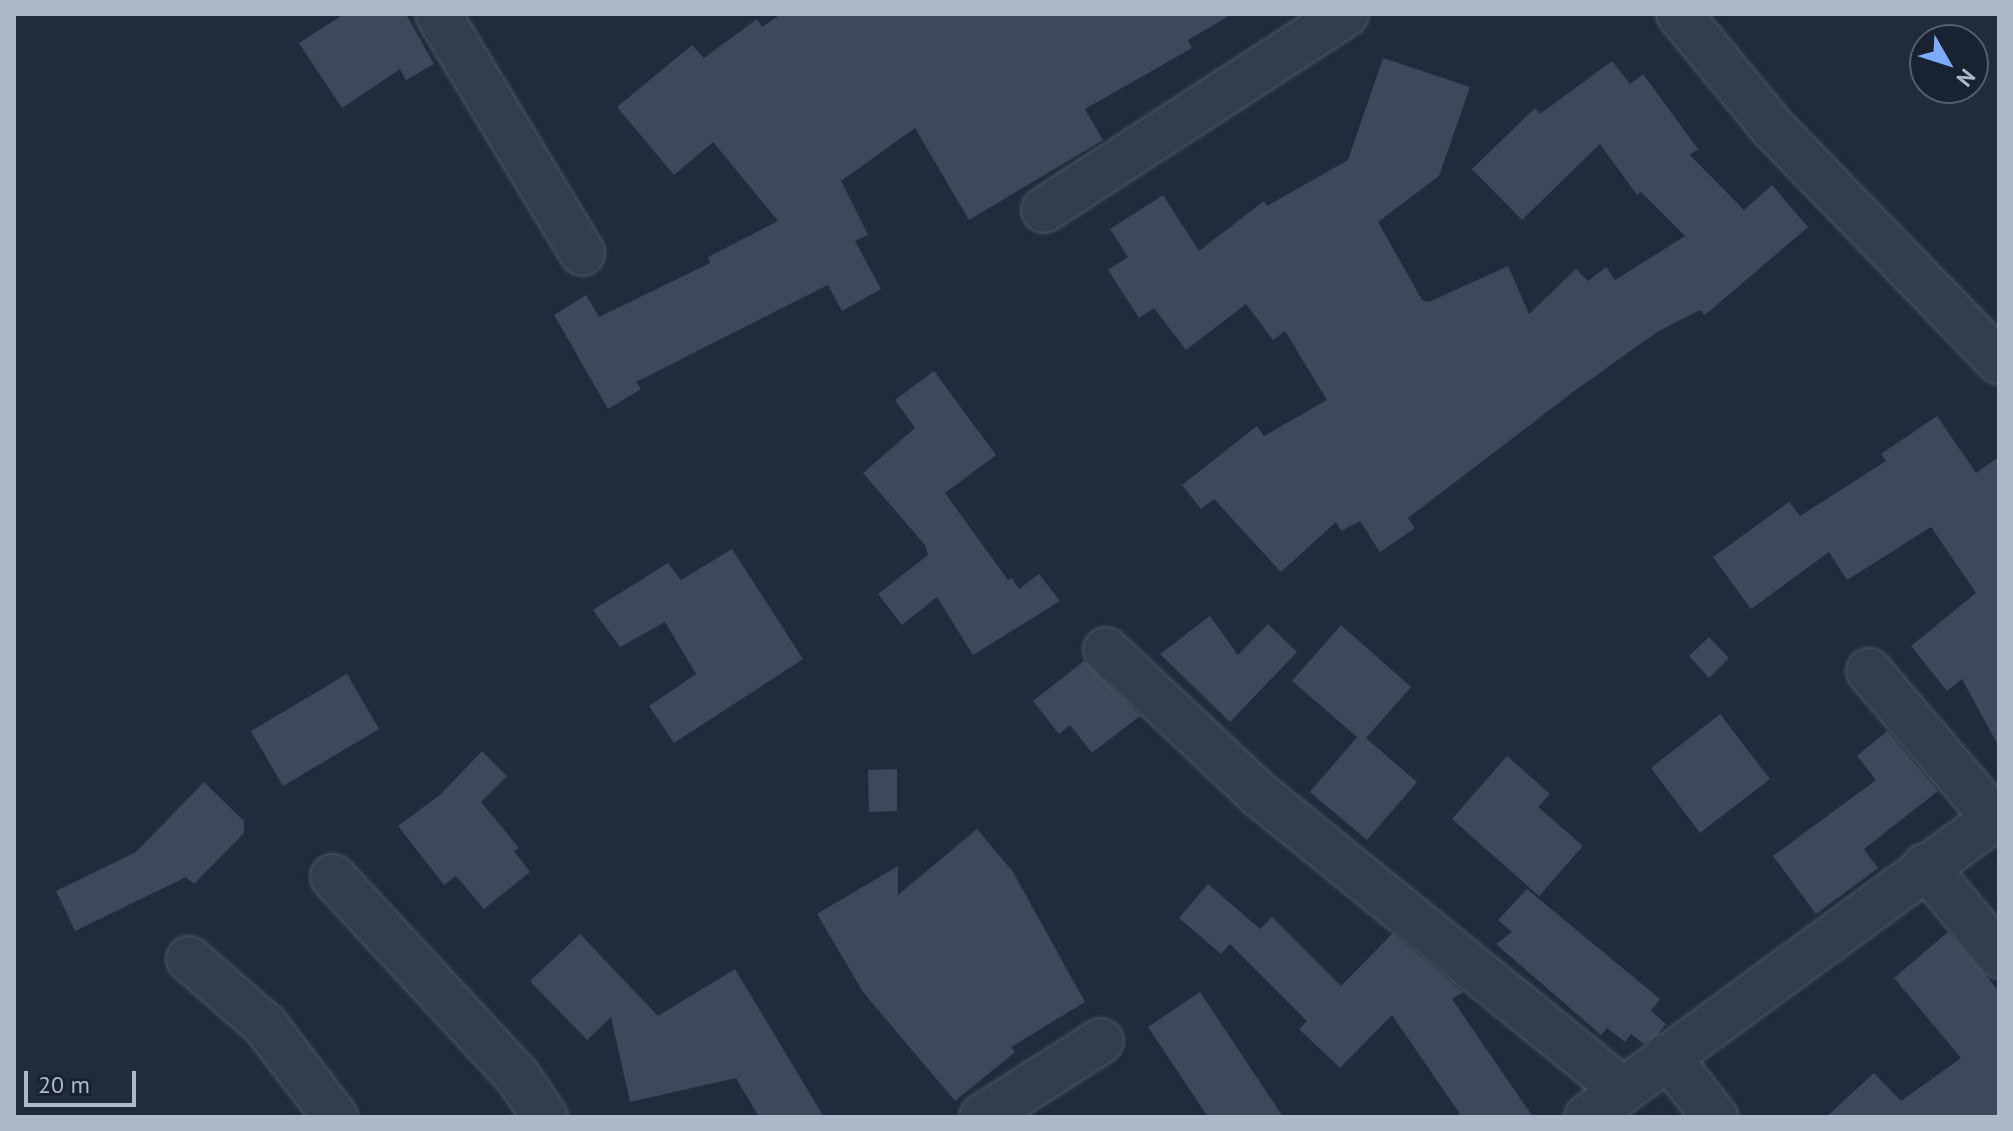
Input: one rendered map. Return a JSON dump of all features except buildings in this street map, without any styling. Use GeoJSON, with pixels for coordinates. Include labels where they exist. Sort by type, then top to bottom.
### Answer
{"type":"FeatureCollection","features":[{"type":"Feature","properties":{"kind":"street"},"geometry":{"type":"LineString","coordinates":[[438,14],[582,253]]}},
{"type":"Feature","properties":{"kind":"street"},"geometry":{"type":"LineString","coordinates":[[1044,210],[1346,14]]}},
{"type":"Feature","properties":{"kind":"street"},"geometry":{"type":"LineString","coordinates":[[1679,14],[1773,128],[1999,361]]}},
{"type":"Feature","properties":{"kind":"street"},"geometry":{"type":"LineString","coordinates":[[1106,650],[1260,795],[1622,1089]]}},
{"type":"Feature","properties":{"kind":"street"},"geometry":{"type":"LineString","coordinates":[[1587,1117],[1925,866],[1997,817],[1869,671]]}},
{"type":"Feature","properties":{"kind":"street"},"geometry":{"type":"LineString","coordinates":[[1925,866],[1999,955]]}},
{"type":"Feature","properties":{"kind":"street"},"geometry":{"type":"LineString","coordinates":[[333,877],[518,1077],[545,1117]]}},
{"type":"Feature","properties":{"kind":"street"},"geometry":{"type":"LineString","coordinates":[[189,959],[265,1025],[335,1117]]}},
{"type":"Feature","properties":{"kind":"street"},"geometry":{"type":"LineString","coordinates":[[982,1117],[1101,1041]]}},
{"type":"Feature","properties":{"kind":"street"},"geometry":{"type":"LineString","coordinates":[[1667,1056],[1715,1117]]}}]}
